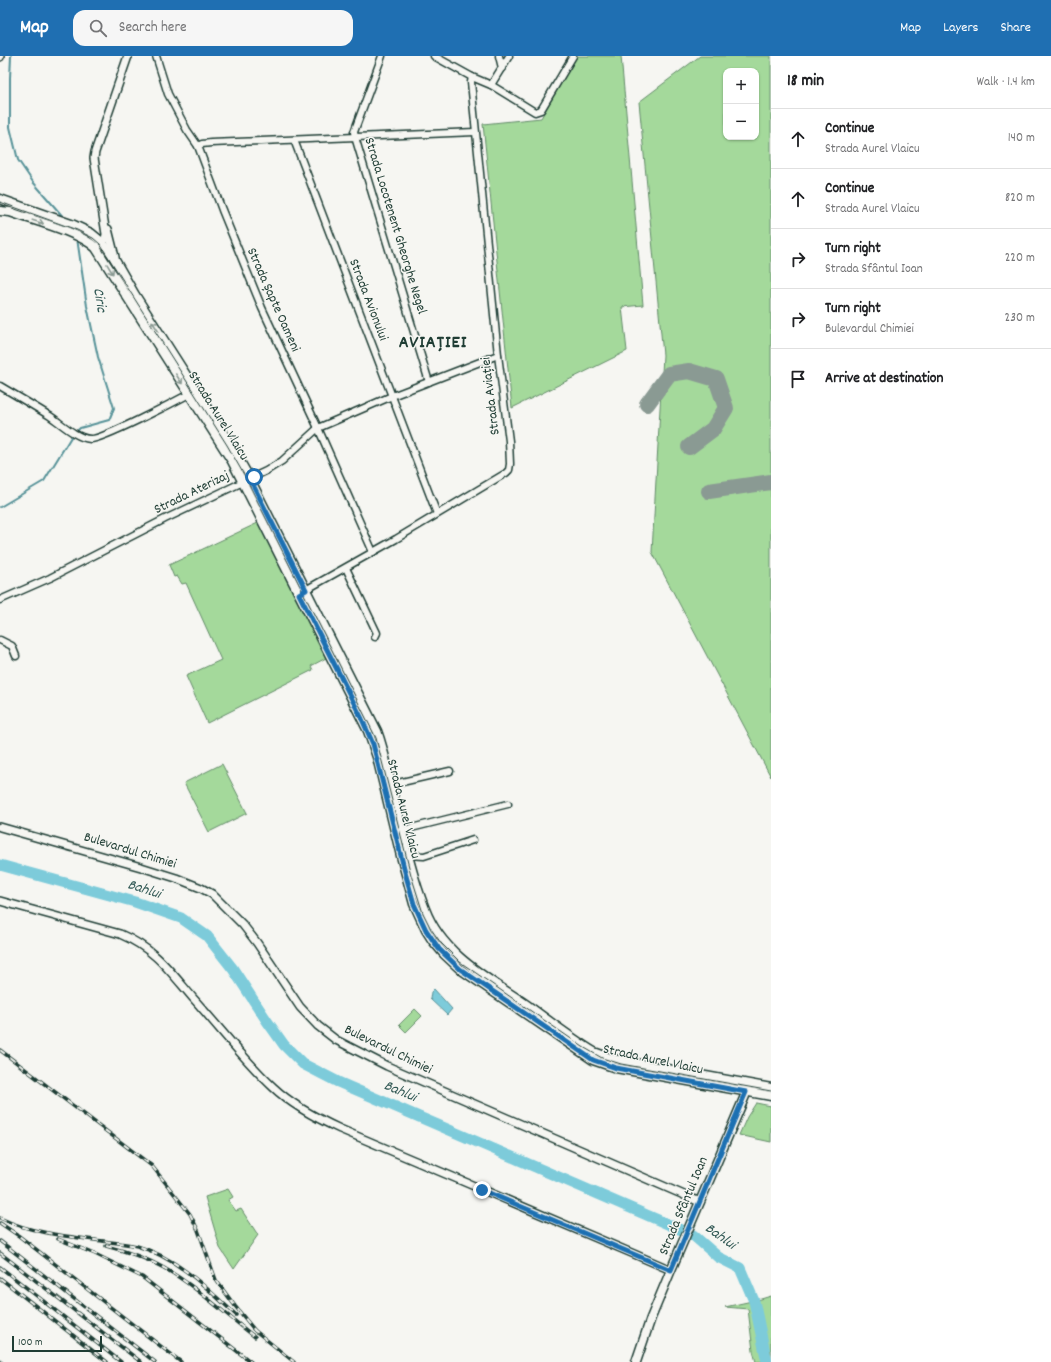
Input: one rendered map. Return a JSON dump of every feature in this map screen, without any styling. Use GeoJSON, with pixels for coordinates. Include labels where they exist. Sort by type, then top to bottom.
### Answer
{"type":"FeatureCollection","features":[{"type":"Feature","properties":{"kind":"main road","name":"Strada Aurel Vlaicu"},"geometry":{"type":"LineString","coordinates":[[0,200],[60,220],[85,240],[99,245],[116,262],[192,392]]}},
{"type":"Feature","properties":{"kind":"main road","name":"Strada Aurel Vlaicu"},"geometry":{"type":"LineString","coordinates":[[2,211],[91,233],[192,392],[230,444],[246,481],[302,592],[376,731],[383,750],[389,802],[398,832],[408,883],[419,917],[439,949],[460,969],[593,1060],[616,1068],[747,1087],[771,1088]]}},
{"type":"Feature","properties":{"kind":"main road","name":"Strada Aurel Vlaicu"},"geometry":{"type":"LineString","coordinates":[[398,832],[408,855],[425,910],[438,934],[450,949],[472,967],[587,1047],[613,1059],[747,1087],[771,1096]]}},
{"type":"Feature","properties":{"kind":"main road","name":"Strada Sfântul Ioan"},"geometry":{"type":"LineString","coordinates":[[636,1362],[651,1318],[747,1087]]}},
{"type":"Feature","properties":{"kind":"street","name":"Strada Aurel Vlaicu"},"geometry":{"type":"LineString","coordinates":[[99,245],[105,240],[106,234],[94,158],[128,56]]}},
{"type":"Feature","properties":{"kind":"street","name":"Strada Șapte Oameni"},"geometry":{"type":"LineString","coordinates":[[156,56],[168,94],[183,124],[198,146],[262,308],[318,428],[373,552]]}},
{"type":"Feature","properties":{"kind":"street","name":"Strada Locotenent Gheorghe Negel"},"geometry":{"type":"LineString","coordinates":[[382,56],[354,132],[429,382]]}},
{"type":"Feature","properties":{"kind":"street"},"geometry":{"type":"LineString","coordinates":[[434,56],[472,77],[491,85],[535,112],[541,110],[573,56]]}},
{"type":"Feature","properties":{"kind":"street"},"geometry":{"type":"LineString","coordinates":[[499,56],[502,68]]}},
{"type":"Feature","properties":{"kind":"street"},"geometry":{"type":"LineString","coordinates":[[491,85],[509,56]]}},
{"type":"Feature","properties":{"kind":"street","name":"Strada Aviației"},"geometry":{"type":"LineString","coordinates":[[302,592],[346,568],[506,474],[509,470],[509,441],[498,355],[475,132],[470,82],[472,77]]}},
{"type":"Feature","properties":{"kind":"street"},"geometry":{"type":"LineString","coordinates":[[198,146],[202,144],[475,132]]}},
{"type":"Feature","properties":{"kind":"street","name":"Strada Avionului"},"geometry":{"type":"LineString","coordinates":[[294,140],[437,514]]}},
{"type":"Feature","properties":{"kind":"street","name":"Strada Aurel Vlaicu"},"geometry":{"type":"LineString","coordinates":[[104,222],[109,230],[116,262]]}},
{"type":"Feature","properties":{"kind":"street"},"geometry":{"type":"LineString","coordinates":[[91,233],[96,234],[100,232],[104,222]]}},
{"type":"Feature","properties":{"kind":"street","name":"Strada Aterizaj"},"geometry":{"type":"LineString","coordinates":[[0,600],[50,578],[165,519],[266,471],[282,461],[318,428],[392,396],[498,355]]}},
{"type":"Feature","properties":{"kind":"street"},"geometry":{"type":"LineString","coordinates":[[0,386],[80,436],[90,439],[98,438],[192,392]]}},
{"type":"Feature","properties":{"kind":"street"},"geometry":{"type":"LineString","coordinates":[[346,568],[377,633],[374,637]]}},
{"type":"Feature","properties":{"kind":"street"},"geometry":{"type":"LineString","coordinates":[[0,640],[12,646],[16,656]]}},
{"type":"Feature","properties":{"kind":"street"},"geometry":{"type":"LineString","coordinates":[[387,784],[450,771]]}},
{"type":"Feature","properties":{"kind":"street"},"geometry":{"type":"LineString","coordinates":[[398,832],[508,804]]}},
{"type":"Feature","properties":{"kind":"street","name":"Bulevardul Chimiei"},"geometry":{"type":"LineString","coordinates":[[0,827],[127,863],[176,878],[201,888],[212,894],[243,925],[257,943],[300,1007],[318,1026],[336,1040],[387,1066],[700,1202]]}},
{"type":"Feature","properties":{"kind":"street"},"geometry":{"type":"LineString","coordinates":[[408,855],[424,856],[473,840]]}},
{"type":"Feature","properties":{"kind":"street"},"geometry":{"type":"LineString","coordinates":[[0,901],[120,934],[150,950],[165,964],[273,1087],[314,1117],[671,1270]]}},
{"type":"Feature","properties":{"kind":"green space"},"geometry":{"type":"Polygon","coordinates":[[[577,56],[621,56],[643,305],[622,307],[627,351],[512,408],[483,124],[541,118],[577,56]]]}},
{"type":"Feature","properties":{"kind":"green space"},"geometry":{"type":"Polygon","coordinates":[[[700,56],[771,56],[771,777],[652,552],[663,355],[639,102],[700,56]]]}},
{"type":"Feature","properties":{"kind":"green space"},"geometry":{"type":"Polygon","coordinates":[[[260,522],[326,658],[311,666],[313,670],[207,723],[186,676],[221,660],[186,583],[182,584],[177,576],[174,577],[169,565],[260,522]]]}},
{"type":"Feature","properties":{"kind":"green space"},"geometry":{"type":"Polygon","coordinates":[[[222,764],[247,813],[209,832],[184,783],[222,764]]]}},
{"type":"Feature","properties":{"kind":"green space"},"geometry":{"type":"Polygon","coordinates":[[[415,1009],[422,1016],[406,1032],[399,1025],[415,1009]]]}},
{"type":"Feature","properties":{"kind":"green space"},"geometry":{"type":"Polygon","coordinates":[[[756,1103],[771,1106],[771,1142],[739,1135],[747,1117],[756,1103]]]}},
{"type":"Feature","properties":{"kind":"green space"},"geometry":{"type":"Polygon","coordinates":[[[228,1189],[233,1197],[228,1200],[236,1211],[241,1209],[258,1235],[234,1269],[220,1248],[205,1197],[228,1189]]]}},
{"type":"Feature","properties":{"kind":"green space"},"geometry":{"type":"Polygon","coordinates":[[[771,1296],[771,1362],[756,1362],[753,1351],[748,1309],[725,1307],[771,1296]]]}},
{"type":"Feature","properties":{"kind":"water"},"geometry":{"type":"Polygon","coordinates":[[[434,989],[452,1009],[447,1015],[430,999],[431,992],[434,989]]]}},
{"type":"Feature","properties":{"kind":"waterway","name":"Ciric"},"geometry":{"type":"LineString","coordinates":[[11,56],[10,127],[18,160],[33,182],[65,219]]}},
{"type":"Feature","properties":{"kind":"waterway","name":"Ciric"},"geometry":{"type":"LineString","coordinates":[[0,507],[44,481],[71,437],[80,428],[109,420],[114,408],[98,357],[87,306],[77,238]]}},
{"type":"Feature","properties":{"kind":"waterway","name":"Bahlui"},"geometry":{"type":"LineString","coordinates":[[0,865],[135,902],[181,918],[207,936],[233,969],[284,1045],[303,1064],[338,1082],[693,1235],[718,1257],[740,1268],[754,1301],[767,1362]]}},
{"type":"Feature","properties":{"kind":"taxiway"},"geometry":{"type":"LineString","coordinates":[[647,404],[669,374],[689,371],[716,379],[726,408],[713,429],[689,447]]}},
{"type":"Feature","properties":{"kind":"taxiway"},"geometry":{"type":"LineString","coordinates":[[709,491],[771,482]]}},
{"type":"Feature","properties":{"kind":"tram line"},"geometry":{"type":"LineString","coordinates":[[0,202],[77,230],[93,238],[100,244],[227,445],[247,480],[376,738],[411,875],[423,913],[431,929],[441,943],[460,962],[583,1047],[602,1058],[621,1064],[771,1091]]}},
{"type":"Feature","properties":{"kind":"railway"},"geometry":{"type":"LineString","coordinates":[[0,1050],[152,1166],[190,1214],[198,1230],[216,1280],[256,1332]]}},
{"type":"Feature","properties":{"kind":"railway"},"geometry":{"type":"LineString","coordinates":[[0,1218],[23,1227],[46,1233],[132,1245],[151,1251],[190,1274],[236,1315]]}},
{"type":"Feature","properties":{"kind":"railway"},"geometry":{"type":"LineString","coordinates":[[0,1223],[19,1236],[181,1362]]}},
{"type":"Feature","properties":{"kind":"railway"},"geometry":{"type":"LineString","coordinates":[[58,1239],[95,1254],[142,1277],[251,1362]]}},
{"type":"Feature","properties":{"kind":"railway"},"geometry":{"type":"LineString","coordinates":[[0,1241],[155,1362]]}},
{"type":"Feature","properties":{"kind":"railway"},"geometry":{"type":"LineString","coordinates":[[106,1246],[136,1255],[176,1275],[255,1337]]}},
{"type":"Feature","properties":{"kind":"railway"},"geometry":{"type":"LineString","coordinates":[[0,1253],[141,1362]]}},
{"type":"Feature","properties":{"kind":"railway"},"geometry":{"type":"LineString","coordinates":[[0,1267],[121,1362]]}},
{"type":"Feature","properties":{"kind":"railway"},"geometry":{"type":"LineString","coordinates":[[0,1278],[107,1362]]}},
{"type":"Feature","properties":{"kind":"railway"},"geometry":{"type":"LineString","coordinates":[[253,1329],[294,1362]]}},
{"type":"Feature","properties":{"kind":"district","name":"AVIAȚIEI"},"geometry":{"type":"Point","coordinates":[433,343]}},
{"type":"Feature","properties":{"kind":"route"},"geometry":{"type":"LineString","coordinates":[[254,477],[250,479],[306,590],[299,594],[368,731],[377,756],[387,802],[414,904],[426,930],[439,949],[460,969],[593,1060],[616,1068],[746,1092],[671,1270],[482,1190]]}}]}
